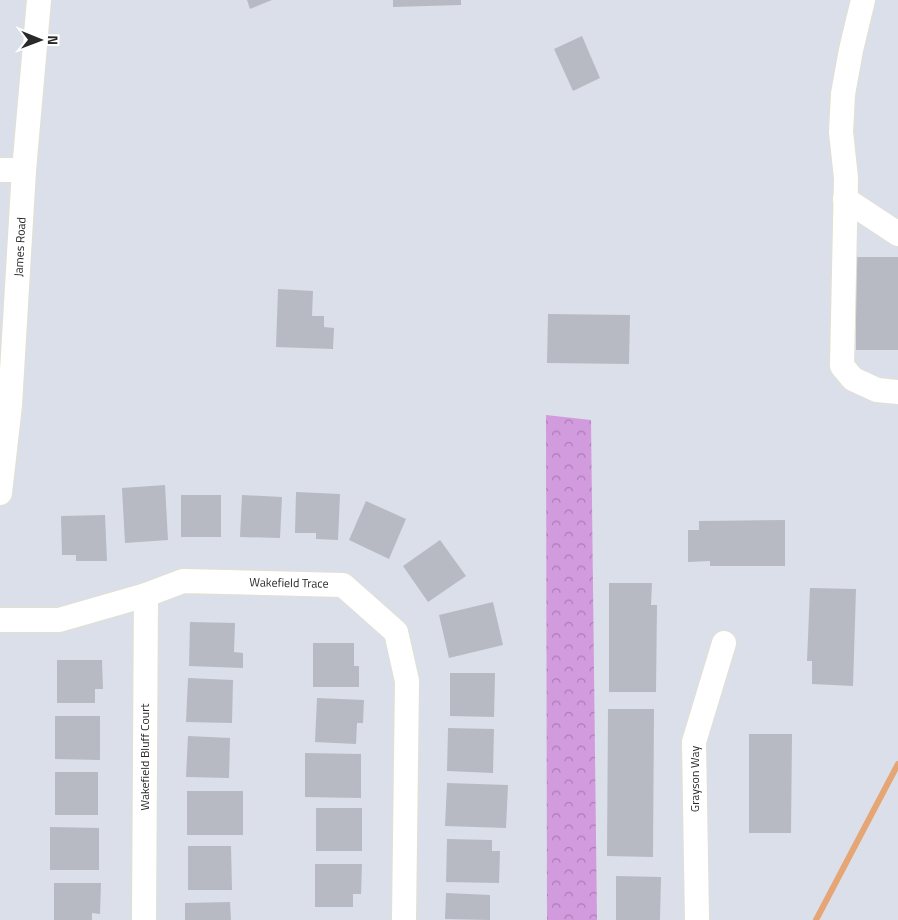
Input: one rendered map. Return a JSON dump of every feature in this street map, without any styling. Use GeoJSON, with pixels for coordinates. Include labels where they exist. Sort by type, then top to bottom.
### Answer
{"type":"FeatureCollection","features":[{"type":"Feature","properties":{"kind":"street","name":"James Road"},"geometry":{"type":"LineString","coordinates":[[0,493],[10,405],[24,170],[39,0]]}},
{"type":"Feature","properties":{"kind":"street"},"geometry":{"type":"LineString","coordinates":[[863,0],[851,50],[844,94],[841,132],[846,178],[842,366],[853,379],[869,387],[877,390],[898,392]]}},
{"type":"Feature","properties":{"kind":"street"},"geometry":{"type":"LineString","coordinates":[[0,170],[24,170]]}},
{"type":"Feature","properties":{"kind":"street"},"geometry":{"type":"LineString","coordinates":[[845,199],[898,234]]}},
{"type":"Feature","properties":{"kind":"street","name":"Wakefield Trace"},"geometry":{"type":"LineString","coordinates":[[0,620],[59,620],[146,595],[183,581],[343,585],[396,632],[407,681],[404,920]]}},
{"type":"Feature","properties":{"kind":"street","name":"Wakefield Bluff Court"},"geometry":{"type":"LineString","coordinates":[[144,920],[146,595]]}},
{"type":"Feature","properties":{"kind":"street","name":"Grayson Way"},"geometry":{"type":"LineString","coordinates":[[696,920],[694,742],[724,643]]}},
{"type":"Feature","properties":{"kind":"green space"},"geometry":{"type":"Polygon","coordinates":[[[546,415],[591,420],[597,920],[547,920],[546,415]]]}},
{"type":"Feature","properties":{"kind":"building"},"geometry":{"type":"Polygon","coordinates":[[[247,0],[272,0],[250,9],[247,0]]]}},
{"type":"Feature","properties":{"kind":"building"},"geometry":{"type":"Polygon","coordinates":[[[393,0],[461,0],[461,5],[393,7],[393,0]]]}},
{"type":"Feature","properties":{"kind":"building"},"geometry":{"type":"Polygon","coordinates":[[[582,36],[600,78],[573,91],[554,49],[582,36]]]}},
{"type":"Feature","properties":{"kind":"building"},"geometry":{"type":"Polygon","coordinates":[[[856,257],[898,257],[898,350],[856,350],[856,257]]]}},
{"type":"Feature","properties":{"kind":"building"},"geometry":{"type":"Polygon","coordinates":[[[278,289],[313,291],[312,316],[324,316],[324,327],[334,328],[333,349],[276,347],[278,289]]]}},
{"type":"Feature","properties":{"kind":"building"},"geometry":{"type":"Polygon","coordinates":[[[548,314],[630,315],[629,364],[547,363],[548,314]]]}},
{"type":"Feature","properties":{"kind":"building"},"geometry":{"type":"Polygon","coordinates":[[[165,485],[168,540],[125,543],[122,488],[165,485]]]}},
{"type":"Feature","properties":{"kind":"building"},"geometry":{"type":"Polygon","coordinates":[[[296,492],[340,494],[338,540],[316,539],[316,533],[295,533],[296,492]]]}},
{"type":"Feature","properties":{"kind":"building"},"geometry":{"type":"Polygon","coordinates":[[[181,495],[221,495],[221,537],[181,537],[181,495]]]}},
{"type":"Feature","properties":{"kind":"building"},"geometry":{"type":"Polygon","coordinates":[[[242,495],[282,497],[280,538],[240,537],[242,495]]]}},
{"type":"Feature","properties":{"kind":"building"},"geometry":{"type":"Polygon","coordinates":[[[366,501],[406,519],[389,559],[349,540],[366,501]]]}},
{"type":"Feature","properties":{"kind":"building"},"geometry":{"type":"Polygon","coordinates":[[[105,515],[107,561],[76,561],[76,555],[62,555],[61,516],[105,515]]]}},
{"type":"Feature","properties":{"kind":"building"},"geometry":{"type":"Polygon","coordinates":[[[785,520],[785,566],[710,566],[710,561],[688,562],[688,530],[699,530],[699,521],[785,520]]]}},
{"type":"Feature","properties":{"kind":"building"},"geometry":{"type":"Polygon","coordinates":[[[440,540],[466,576],[428,602],[403,566],[440,540]]]}},
{"type":"Feature","properties":{"kind":"building"},"geometry":{"type":"Polygon","coordinates":[[[609,583],[652,583],[651,605],[657,605],[656,692],[609,692],[609,583]]]}},
{"type":"Feature","properties":{"kind":"building"},"geometry":{"type":"Polygon","coordinates":[[[810,588],[856,589],[853,686],[812,684],[812,661],[807,661],[810,588]]]}},
{"type":"Feature","properties":{"kind":"building"},"geometry":{"type":"Polygon","coordinates":[[[493,602],[503,645],[449,658],[439,615],[493,602]]]}},
{"type":"Feature","properties":{"kind":"building"},"geometry":{"type":"Polygon","coordinates":[[[190,622],[235,623],[234,652],[243,653],[243,668],[189,666],[190,622]]]}},
{"type":"Feature","properties":{"kind":"building"},"geometry":{"type":"Polygon","coordinates":[[[313,643],[354,643],[354,666],[359,666],[359,687],[313,687],[313,643]]]}},
{"type":"Feature","properties":{"kind":"building"},"geometry":{"type":"Polygon","coordinates":[[[57,660],[102,660],[103,689],[95,689],[95,703],[57,703],[57,660]]]}},
{"type":"Feature","properties":{"kind":"building"},"geometry":{"type":"Polygon","coordinates":[[[450,673],[495,673],[494,717],[450,716],[450,673]]]}},
{"type":"Feature","properties":{"kind":"building"},"geometry":{"type":"Polygon","coordinates":[[[188,678],[233,680],[232,723],[186,722],[188,678]]]}},
{"type":"Feature","properties":{"kind":"building"},"geometry":{"type":"Polygon","coordinates":[[[317,698],[364,700],[363,723],[357,723],[356,744],[315,742],[317,698]]]}},
{"type":"Feature","properties":{"kind":"building"},"geometry":{"type":"Polygon","coordinates":[[[608,709],[654,709],[653,857],[607,856],[608,709]]]}},
{"type":"Feature","properties":{"kind":"building"},"geometry":{"type":"Polygon","coordinates":[[[55,716],[100,716],[100,760],[55,759],[55,716]]]}},
{"type":"Feature","properties":{"kind":"building"},"geometry":{"type":"Polygon","coordinates":[[[448,728],[494,729],[493,773],[447,771],[448,728]]]}},
{"type":"Feature","properties":{"kind":"building"},"geometry":{"type":"Polygon","coordinates":[[[749,734],[792,734],[791,833],[749,833],[749,734]]]}},
{"type":"Feature","properties":{"kind":"building"},"geometry":{"type":"Polygon","coordinates":[[[188,736],[230,738],[229,778],[186,777],[188,736]]]}},
{"type":"Feature","properties":{"kind":"building"},"geometry":{"type":"Polygon","coordinates":[[[305,753],[361,754],[361,798],[305,797],[305,753]]]}},
{"type":"Feature","properties":{"kind":"building"},"geometry":{"type":"Polygon","coordinates":[[[55,772],[98,772],[98,815],[55,815],[55,772]]]}},
{"type":"Feature","properties":{"kind":"building"},"geometry":{"type":"Polygon","coordinates":[[[447,783],[508,785],[506,828],[445,826],[447,783]]]}},
{"type":"Feature","properties":{"kind":"building"},"geometry":{"type":"Polygon","coordinates":[[[187,791],[243,791],[243,835],[187,835],[187,791]]]}},
{"type":"Feature","properties":{"kind":"building"},"geometry":{"type":"Polygon","coordinates":[[[316,808],[362,808],[362,851],[316,851],[316,808]]]}},
{"type":"Feature","properties":{"kind":"building"},"geometry":{"type":"Polygon","coordinates":[[[50,827],[99,828],[99,870],[50,870],[50,827]]]}},
{"type":"Feature","properties":{"kind":"building"},"geometry":{"type":"Polygon","coordinates":[[[447,839],[492,840],[492,851],[500,851],[499,883],[446,882],[447,839]]]}},
{"type":"Feature","properties":{"kind":"building"},"geometry":{"type":"Polygon","coordinates":[[[188,846],[231,846],[232,890],[188,890],[188,846]]]}},
{"type":"Feature","properties":{"kind":"building"},"geometry":{"type":"Polygon","coordinates":[[[315,864],[362,864],[361,894],[353,894],[353,907],[315,907],[315,864]]]}},
{"type":"Feature","properties":{"kind":"building"},"geometry":{"type":"Polygon","coordinates":[[[616,876],[661,877],[660,920],[616,920],[616,876]]]}},
{"type":"Feature","properties":{"kind":"building"},"geometry":{"type":"Polygon","coordinates":[[[54,883],[101,883],[100,914],[92,913],[92,920],[54,920],[54,883]]]}},
{"type":"Feature","properties":{"kind":"building"},"geometry":{"type":"Polygon","coordinates":[[[446,893],[490,895],[490,920],[445,919],[446,893]]]}},
{"type":"Feature","properties":{"kind":"building"},"geometry":{"type":"Polygon","coordinates":[[[230,902],[231,920],[185,920],[185,903],[230,902]]]}},
{"type":"Feature","properties":{"kind":"waterway"},"geometry":{"type":"LineString","coordinates":[[816,920],[898,764]]}}]}
